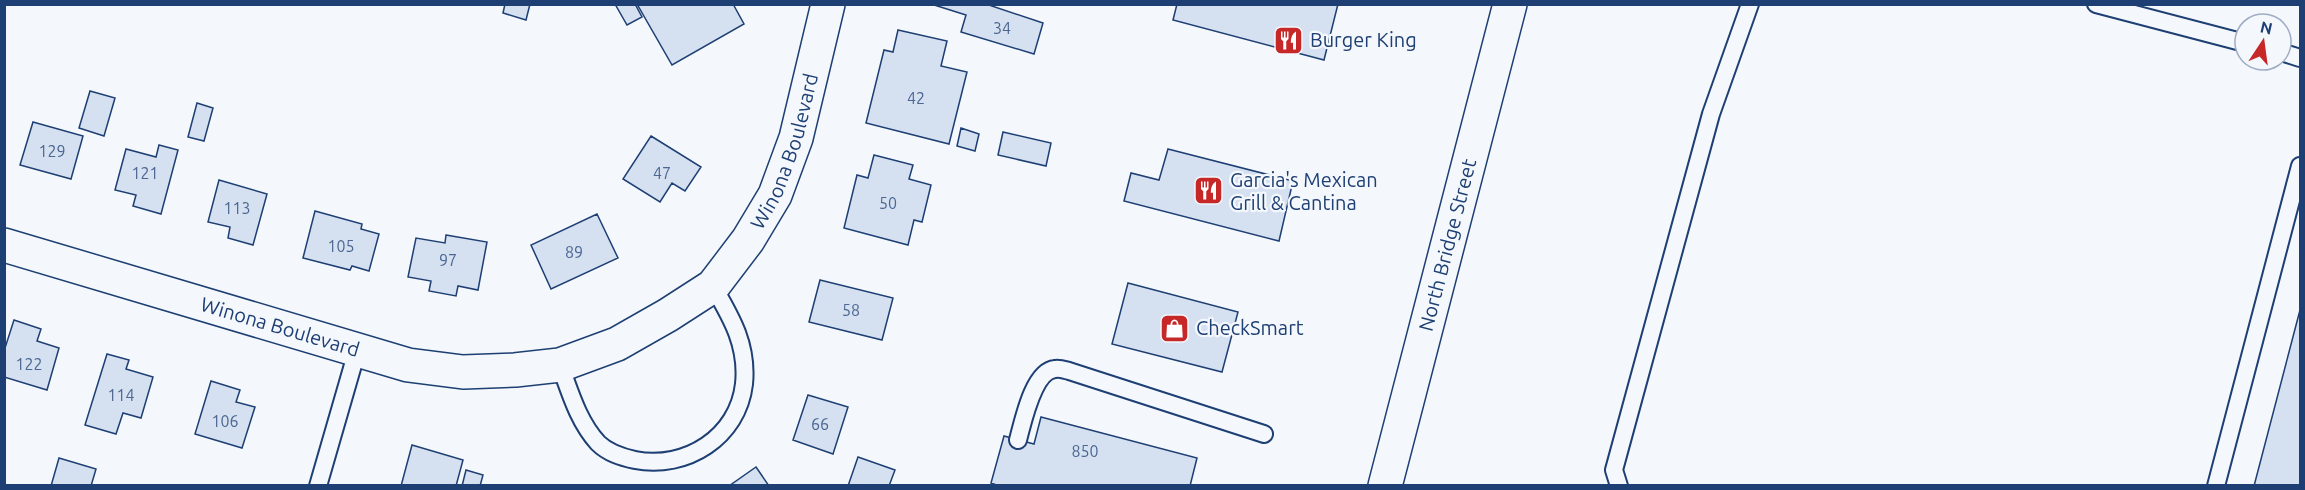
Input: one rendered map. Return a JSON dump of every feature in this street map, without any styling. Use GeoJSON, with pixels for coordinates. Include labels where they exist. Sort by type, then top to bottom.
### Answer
{"type":"FeatureCollection","features":[{"type":"Feature","properties":{"kind":"street","name":"Winona Boulevard"},"geometry":{"type":"LineString","coordinates":[[4,244],[408,365],[463,372],[560,365],[617,344],[668,315],[713,285],[748,240],[776,195],[796,138],[828,4]]}},
{"type":"Feature","properties":{"kind":"street","name":"North Bridge Street"},"geometry":{"type":"LineString","coordinates":[[1385,486],[1510,4]]}},
{"type":"Feature","properties":{"kind":"lane"},"geometry":{"type":"LineString","coordinates":[[1619,486],[1614,470],[1705,134],[1750,4]]}},
{"type":"Feature","properties":{"kind":"lane"},"geometry":{"type":"LineString","coordinates":[[2096,4],[2233,40]]}},
{"type":"Feature","properties":{"kind":"lane"},"geometry":{"type":"LineString","coordinates":[[2216,486],[2301,166]]}},
{"type":"Feature","properties":{"kind":"lane"},"geometry":{"type":"LineString","coordinates":[[560,365],[580,419],[599,444],[617,456],[645,462],[671,461],[695,454],[718,438],[737,411],[744,383],[742,351],[735,324],[713,285]]}},
{"type":"Feature","properties":{"kind":"lane"},"geometry":{"type":"LineString","coordinates":[[318,486],[357,351]]}},
{"type":"Feature","properties":{"kind":"lane"},"geometry":{"type":"LineString","coordinates":[[1018,440],[1037,383],[1045,373],[1054,369],[1069,371],[1264,434]]}},
{"type":"Feature","properties":{"kind":"building"},"geometry":{"type":"Polygon","coordinates":[[[505,4],[530,4],[526,20],[503,13],[505,4]]]}},
{"type":"Feature","properties":{"kind":"building"},"geometry":{"type":"Polygon","coordinates":[[[615,4],[635,4],[642,17],[627,25],[615,4]]]}},
{"type":"Feature","properties":{"kind":"building"},"geometry":{"type":"Polygon","coordinates":[[[637,4],[733,4],[744,24],[672,65],[637,4]]]}},
{"type":"Feature","properties":{"kind":"building"},"geometry":{"type":"Polygon","coordinates":[[[931,4],[986,4],[1043,23],[1034,54],[961,32],[966,15],[931,4]]]}},
{"type":"Feature","properties":{"kind":"building","name":"Burger King"},"geometry":{"type":"Polygon","coordinates":[[[1177,4],[1338,4],[1324,60],[1173,20],[1177,4]]]}},
{"type":"Feature","properties":{"kind":"building"},"geometry":{"type":"Polygon","coordinates":[[[898,30],[947,41],[941,66],[967,72],[949,144],[866,123],[884,50],[893,52],[898,30]]]}},
{"type":"Feature","properties":{"kind":"building"},"geometry":{"type":"Polygon","coordinates":[[[90,91],[115,98],[104,136],[79,128],[90,91]]]}},
{"type":"Feature","properties":{"kind":"building"},"geometry":{"type":"Polygon","coordinates":[[[197,103],[213,108],[204,141],[188,137],[197,103]]]}},
{"type":"Feature","properties":{"kind":"building"},"geometry":{"type":"Polygon","coordinates":[[[33,122],[83,136],[71,179],[20,165],[33,122]]]}},
{"type":"Feature","properties":{"kind":"building"},"geometry":{"type":"Polygon","coordinates":[[[961,128],[979,134],[975,151],[957,146],[961,128]]]}},
{"type":"Feature","properties":{"kind":"building"},"geometry":{"type":"Polygon","coordinates":[[[1003,132],[1051,143],[1046,166],[998,155],[1003,132]]]}},
{"type":"Feature","properties":{"kind":"building"},"geometry":{"type":"Polygon","coordinates":[[[651,136],[701,167],[685,191],[672,183],[660,202],[623,179],[651,136]]]}},
{"type":"Feature","properties":{"kind":"building"},"geometry":{"type":"Polygon","coordinates":[[[159,145],[178,150],[161,214],[133,206],[136,195],[115,190],[126,149],[156,157],[159,145]]]}},
{"type":"Feature","properties":{"kind":"building","name":"Garcia's Mexican Grill & Cantina"},"geometry":{"type":"Polygon","coordinates":[[[1168,149],[1293,181],[1279,241],[1124,201],[1131,173],[1159,180],[1168,149]]]}},
{"type":"Feature","properties":{"kind":"building"},"geometry":{"type":"Polygon","coordinates":[[[874,155],[913,165],[909,179],[931,185],[922,222],[914,220],[908,245],[844,228],[857,175],[868,178],[874,155]]]}},
{"type":"Feature","properties":{"kind":"building"},"geometry":{"type":"Polygon","coordinates":[[[219,180],[267,194],[253,245],[228,238],[230,227],[208,222],[219,180]]]}},
{"type":"Feature","properties":{"kind":"building"},"geometry":{"type":"Polygon","coordinates":[[[315,211],[362,224],[361,229],[379,234],[369,271],[352,266],[350,270],[303,258],[315,211]]]}},
{"type":"Feature","properties":{"kind":"building"},"geometry":{"type":"Polygon","coordinates":[[[597,214],[618,258],[551,289],[531,245],[597,214]]]}},
{"type":"Feature","properties":{"kind":"building"},"geometry":{"type":"Polygon","coordinates":[[[446,235],[487,242],[478,290],[458,286],[456,296],[429,291],[431,281],[408,277],[416,238],[445,243],[446,235]]]}},
{"type":"Feature","properties":{"kind":"building"},"geometry":{"type":"Polygon","coordinates":[[[820,280],[893,298],[882,340],[809,322],[820,280]]]}},
{"type":"Feature","properties":{"kind":"building","name":"CheckSmart"},"geometry":{"type":"Polygon","coordinates":[[[1128,283],[1238,312],[1222,372],[1112,344],[1128,283]]]}},
{"type":"Feature","properties":{"kind":"building"},"geometry":{"type":"Polygon","coordinates":[[[2300,310],[2300,486],[2254,486],[2300,310]]]}},
{"type":"Feature","properties":{"kind":"building"},"geometry":{"type":"Polygon","coordinates":[[[14,320],[41,329],[37,341],[59,348],[47,390],[4,377],[4,351],[14,320]]]}},
{"type":"Feature","properties":{"kind":"building"},"geometry":{"type":"Polygon","coordinates":[[[107,354],[129,360],[126,369],[153,377],[141,418],[123,413],[116,434],[85,425],[107,354]]]}},
{"type":"Feature","properties":{"kind":"building"},"geometry":{"type":"Polygon","coordinates":[[[211,381],[240,390],[236,402],[255,407],[242,448],[195,434],[211,381]]]}},
{"type":"Feature","properties":{"kind":"building"},"geometry":{"type":"Polygon","coordinates":[[[808,395],[848,407],[833,454],[793,440],[808,395]]]}},
{"type":"Feature","properties":{"kind":"building"},"geometry":{"type":"Polygon","coordinates":[[[1041,417],[1197,458],[1190,486],[999,486],[991,483],[1004,436],[1034,444],[1041,417]]]}},
{"type":"Feature","properties":{"kind":"building"},"geometry":{"type":"Polygon","coordinates":[[[412,445],[463,460],[456,486],[401,486],[412,445]]]}},
{"type":"Feature","properties":{"kind":"building"},"geometry":{"type":"Polygon","coordinates":[[[858,457],[895,470],[889,486],[848,486],[858,457]]]}},
{"type":"Feature","properties":{"kind":"building"},"geometry":{"type":"Polygon","coordinates":[[[59,458],[96,469],[91,486],[51,486],[59,458]]]}},
{"type":"Feature","properties":{"kind":"building"},"geometry":{"type":"Polygon","coordinates":[[[756,467],[769,486],[729,486],[756,467]]]}},
{"type":"Feature","properties":{"kind":"building"},"geometry":{"type":"Polygon","coordinates":[[[466,470],[483,475],[480,486],[462,486],[466,470]]]}},
{"type":"Feature","properties":{"kind":"place","name":"Burger King"},"geometry":{"type":"Point","coordinates":[1289,40]}},
{"type":"Feature","properties":{"kind":"place","name":"Garcia's Mexican Grill & Cantina"},"geometry":{"type":"Point","coordinates":[1209,191]}},
{"type":"Feature","properties":{"kind":"place","name":"CheckSmart"},"geometry":{"type":"Point","coordinates":[1175,328]}}]}
